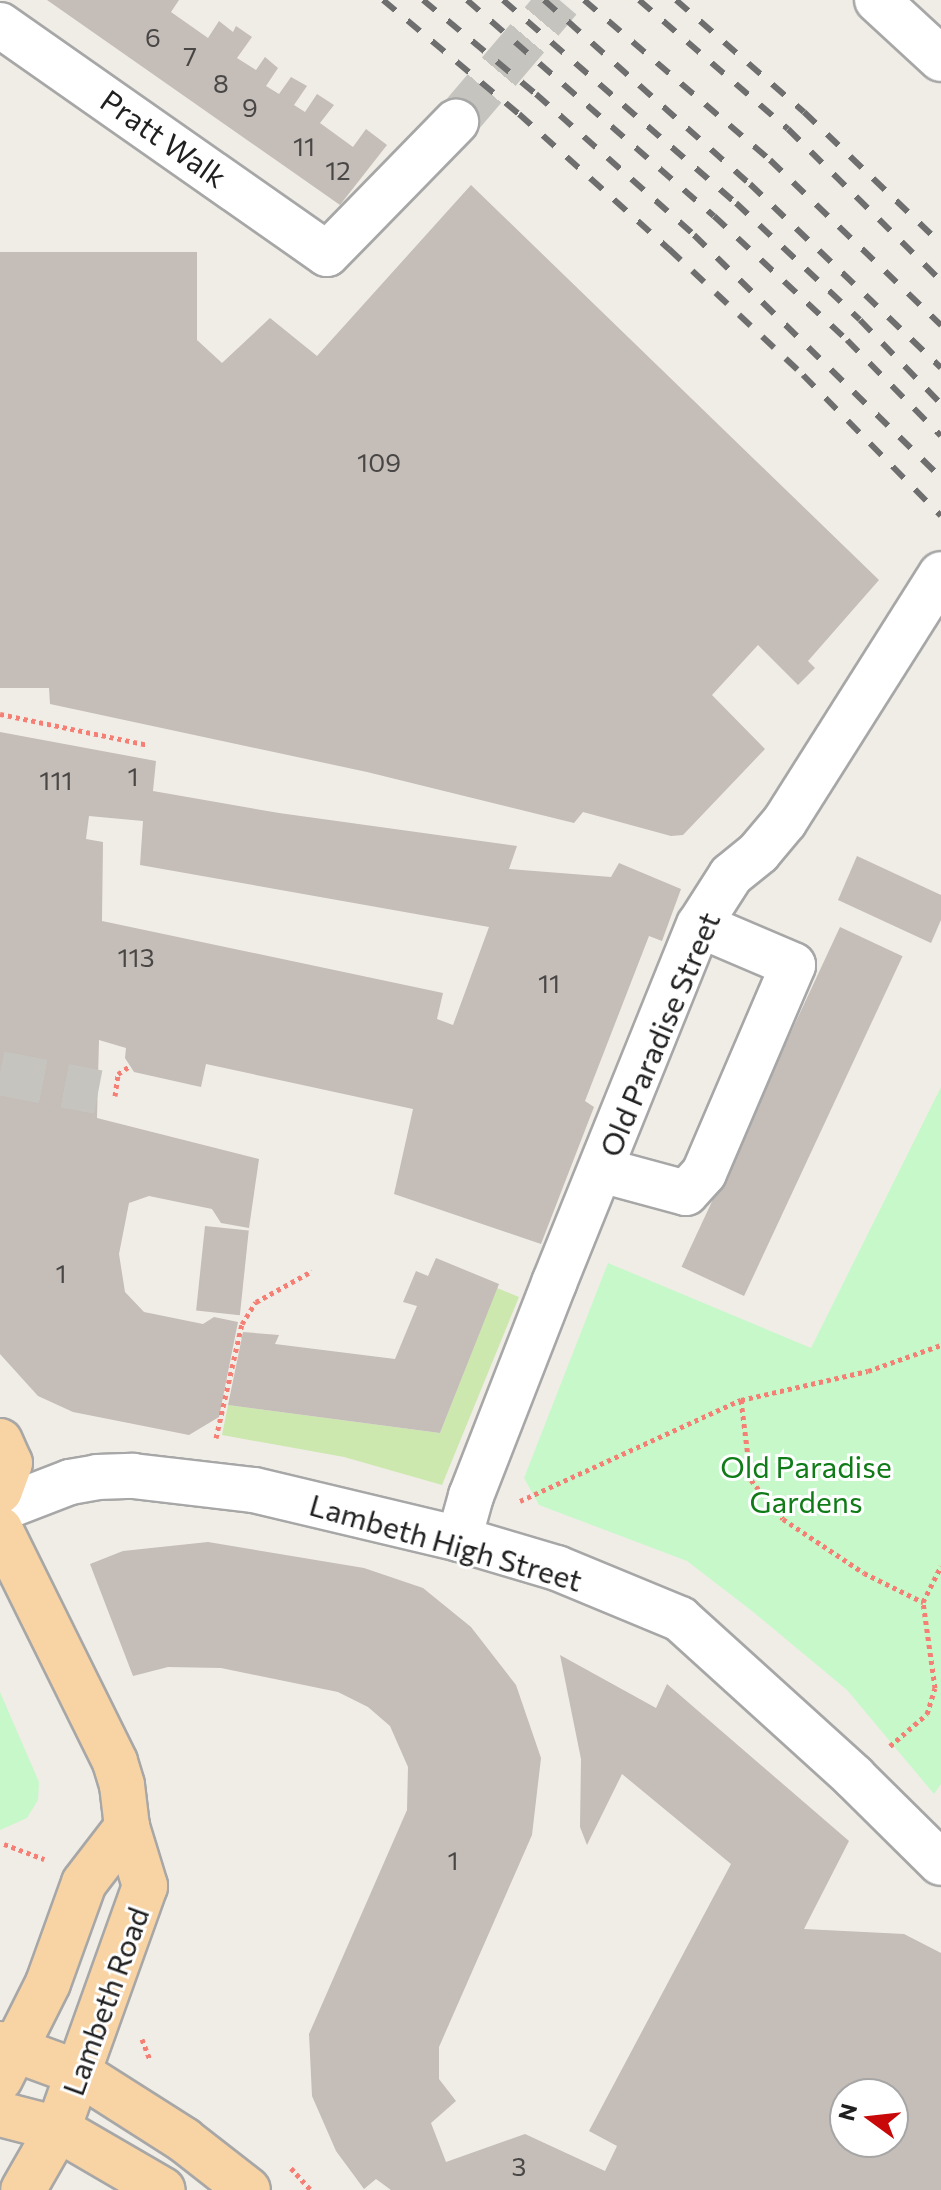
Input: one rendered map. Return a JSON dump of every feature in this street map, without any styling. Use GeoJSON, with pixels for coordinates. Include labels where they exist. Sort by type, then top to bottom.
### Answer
{"type":"FeatureCollection","features":[{"type":"Feature","properties":{"kind":"main road"},"geometry":{"type":"LineString","coordinates":[[0,1441],[10,1463],[0,1491]]}},
{"type":"Feature","properties":{"kind":"main road","name":"Lambeth Road"},"geometry":{"type":"LineString","coordinates":[[0,1529],[115,1762],[122,1785],[127,1827],[145,1886],[58,2129],[23,2190]]}},
{"type":"Feature","properties":{"kind":"main road","name":"Lambeth Road"},"geometry":{"type":"LineString","coordinates":[[4,2057],[48,1983],[84,1883],[127,1827]]}},
{"type":"Feature","properties":{"kind":"main road"},"geometry":{"type":"LineString","coordinates":[[4,2057],[79,2073],[184,2140],[248,2190]]}},
{"type":"Feature","properties":{"kind":"main road"},"geometry":{"type":"LineString","coordinates":[[0,2114],[58,2129],[163,2190]]}},
{"type":"Feature","properties":{"kind":"street"},"geometry":{"type":"LineString","coordinates":[[877,0],[941,59]]}},
{"type":"Feature","properties":{"kind":"street","name":"Pratt Walk"},"geometry":{"type":"LineString","coordinates":[[0,25],[327,254],[456,122]]}},
{"type":"Feature","properties":{"kind":"street","name":"Old Paradise Street"},"geometry":{"type":"LineString","coordinates":[[459,1539],[471,1496],[699,925],[731,875],[759,852],[785,821],[939,583]]}},
{"type":"Feature","properties":{"kind":"street"},"geometry":{"type":"LineString","coordinates":[[601,1170],[686,1193],[704,1173],[793,965],[699,925]]}},
{"type":"Feature","properties":{"kind":"street","name":"Lambeth High Street"},"geometry":{"type":"LineString","coordinates":[[0,1509],[70,1482],[133,1476],[254,1490],[459,1539],[557,1568],[680,1619],[854,1777],[941,1863]]}},
{"type":"Feature","properties":{"kind":"path"},"geometry":{"type":"LineString","coordinates":[[0,714],[148,745]]}},
{"type":"Feature","properties":{"kind":"path"},"geometry":{"type":"LineString","coordinates":[[115,1096],[118,1074],[130,1066]]}},
{"type":"Feature","properties":{"kind":"path"},"geometry":{"type":"LineString","coordinates":[[214,1443],[242,1324],[256,1302],[312,1271]]}},
{"type":"Feature","properties":{"kind":"path"},"geometry":{"type":"LineString","coordinates":[[515,1504],[741,1400],[868,1371],[941,1345]]}},
{"type":"Feature","properties":{"kind":"path"},"geometry":{"type":"LineString","coordinates":[[741,1400],[751,1480],[783,1519],[864,1573],[923,1602]]}},
{"type":"Feature","properties":{"kind":"path"},"geometry":{"type":"LineString","coordinates":[[880,1755],[927,1714],[935,1688],[923,1602],[941,1566]]}},
{"type":"Feature","properties":{"kind":"path"},"geometry":{"type":"LineString","coordinates":[[4,1844],[58,1865]]}},
{"type":"Feature","properties":{"kind":"path"},"geometry":{"type":"LineString","coordinates":[[140,2033],[150,2059],[160,2065]]}},
{"type":"Feature","properties":{"kind":"path"},"geometry":{"type":"LineString","coordinates":[[289,2166],[302,2176],[311,2190]]}},
{"type":"Feature","properties":{"kind":"green space","name":"Old Paradise Gardens"},"geometry":{"type":"Polygon","coordinates":[[[941,1087],[941,1784],[934,1794],[847,1690],[752,1611],[687,1561],[539,1505],[524,1478],[608,1263],[811,1348],[941,1087]]]}},
{"type":"Feature","properties":{"kind":"green space"},"geometry":{"type":"Polygon","coordinates":[[[497,1288],[519,1297],[442,1485],[344,1457],[222,1435],[228,1405],[440,1433],[497,1288]]]}},
{"type":"Feature","properties":{"kind":"green space"},"geometry":{"type":"Polygon","coordinates":[[[0,1692],[39,1782],[38,1800],[27,1818],[0,1830],[0,1692]]]}},
{"type":"Feature","properties":{"kind":"building"},"geometry":{"type":"Polygon","coordinates":[[[47,0],[179,0],[171,12],[208,38],[219,21],[233,32],[236,26],[252,37],[237,58],[256,70],[265,57],[278,68],[266,86],[279,94],[291,77],[307,86],[294,105],[305,112],[317,94],[334,105],[320,123],[353,147],[366,129],[387,145],[340,205],[47,0]]]}},
{"type":"Feature","properties":{"kind":"building"},"geometry":{"type":"Polygon","coordinates":[[[471,185],[879,580],[808,661],[815,668],[798,685],[758,645],[712,695],[765,749],[683,835],[671,836],[583,812],[574,823],[367,772],[50,704],[49,688],[0,688],[0,252],[197,252],[197,340],[222,363],[270,318],[317,356],[471,185]]]}},
{"type":"Feature","properties":{"kind":"building"},"geometry":{"type":"Polygon","coordinates":[[[0,732],[156,761],[153,791],[279,813],[517,846],[509,869],[611,877],[619,863],[681,889],[662,941],[649,936],[585,1101],[594,1107],[541,1244],[394,1194],[413,1109],[206,1064],[201,1087],[134,1072],[125,1058],[126,1048],[99,1040],[97,1118],[259,1159],[249,1228],[221,1223],[212,1209],[149,1196],[129,1203],[119,1254],[125,1292],[144,1312],[203,1324],[214,1317],[238,1322],[219,1417],[189,1435],[73,1412],[38,1396],[0,1354],[0,732]],[[89,816],[86,839],[103,842],[102,921],[443,993],[437,1019],[453,1025],[489,927],[140,865],[143,821],[89,816]]]}},
{"type":"Feature","properties":{"kind":"building"},"geometry":{"type":"Polygon","coordinates":[[[857,856],[941,895],[941,920],[931,943],[838,900],[857,856]]]}},
{"type":"Feature","properties":{"kind":"building"},"geometry":{"type":"Polygon","coordinates":[[[840,927],[903,956],[744,1296],[682,1267],[840,927]]]}},
{"type":"Feature","properties":{"kind":"building"},"geometry":{"type":"Polygon","coordinates":[[[205,1226],[249,1231],[240,1315],[196,1311],[205,1226]]]}},
{"type":"Feature","properties":{"kind":"building"},"geometry":{"type":"Polygon","coordinates":[[[436,1258],[499,1284],[440,1433],[228,1405],[243,1332],[279,1335],[275,1344],[395,1359],[417,1306],[403,1302],[416,1271],[428,1276],[436,1258]]]}},
{"type":"Feature","properties":{"kind":"building"},"geometry":{"type":"Polygon","coordinates":[[[208,1542],[364,1568],[423,1588],[471,1627],[516,1685],[541,1758],[532,1835],[439,2047],[439,2079],[456,2101],[431,2123],[446,2162],[525,2134],[605,2171],[617,2146],[589,2131],[731,1864],[622,1774],[587,1845],[580,1827],[581,1759],[560,1655],[656,1708],[667,1684],[849,1841],[804,1929],[904,1934],[941,1953],[941,2190],[391,2190],[376,2179],[364,2189],[336,2151],[312,2096],[309,2034],[407,1810],[408,1767],[390,1726],[368,1707],[338,1692],[221,1668],[168,1667],[133,1676],[90,1564],[123,1551],[208,1542]]]}},
{"type":"Feature","properties":{"kind":"tunnel"},"geometry":{"type":"LineString","coordinates":[[456,122],[560,0]]}},
{"type":"Feature","properties":{"kind":"tunnel"},"geometry":{"type":"LineString","coordinates":[[0,1073],[98,1092]]}},
{"type":"Feature","properties":{"kind":"railway"},"geometry":{"type":"LineString","coordinates":[[383,0],[519,114],[669,249],[803,375],[941,516]]}},
{"type":"Feature","properties":{"kind":"railway"},"geometry":{"type":"LineString","coordinates":[[423,0],[536,94],[694,235],[941,478]]}},
{"type":"Feature","properties":{"kind":"railway"},"geometry":{"type":"LineString","coordinates":[[467,0],[714,216],[847,340],[941,436]]}},
{"type":"Feature","properties":{"kind":"railway"},"geometry":{"type":"LineString","coordinates":[[503,0],[736,203],[860,320],[941,404]]}},
{"type":"Feature","properties":{"kind":"railway"},"geometry":{"type":"LineString","coordinates":[[544,0],[750,184],[941,368]]}},
{"type":"Feature","properties":{"kind":"railway"},"geometry":{"type":"LineString","coordinates":[[584,0],[770,160],[941,325]]}},
{"type":"Feature","properties":{"kind":"railway"},"geometry":{"type":"LineString","coordinates":[[639,0],[788,129],[941,281]]}},
{"type":"Feature","properties":{"kind":"railway"},"geometry":{"type":"LineString","coordinates":[[676,0],[804,112],[941,244]]}}]}
